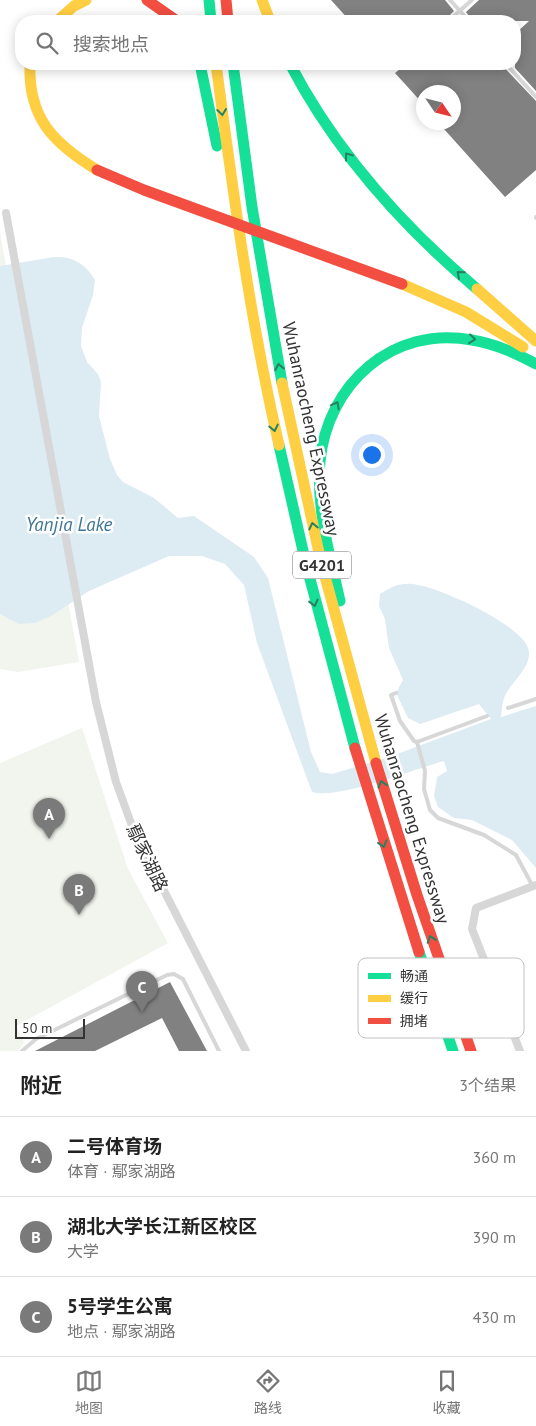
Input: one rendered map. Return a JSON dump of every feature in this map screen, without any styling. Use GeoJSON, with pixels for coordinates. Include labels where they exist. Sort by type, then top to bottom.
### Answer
{"type":"FeatureCollection","features":[{"type":"Feature","properties":{"kind":"highway"},"geometry":{"type":"LineString","coordinates":[[53,15],[67,0]]}},
{"type":"Feature","properties":{"kind":"highway"},"geometry":{"type":"LineString","coordinates":[[64,15],[74,6],[86,0]]}},
{"type":"Feature","properties":{"kind":"highway"},"geometry":{"type":"LineString","coordinates":[[147,0],[168,15]]}},
{"type":"Feature","properties":{"kind":"highway"},"geometry":{"type":"LineString","coordinates":[[209,0],[210,15]]}},
{"type":"Feature","properties":{"kind":"highway"},"geometry":{"type":"LineString","coordinates":[[226,0],[227,15]]}},
{"type":"Feature","properties":{"kind":"highway"},"geometry":{"type":"LineString","coordinates":[[262,0],[268,15]]}},
{"type":"Feature","properties":{"kind":"highway"},"geometry":{"type":"LineString","coordinates":[[30,70],[33,100],[47,131],[70,153],[144,190],[404,280],[470,305],[536,347]]}},
{"type":"Feature","properties":{"kind":"highway"},"geometry":{"type":"LineString","coordinates":[[39,70],[41,98],[54,126],[75,147],[99,166]]}},
{"type":"Feature","properties":{"kind":"highway"},"geometry":{"type":"LineString","coordinates":[[201,70],[214,124],[233,249],[261,364]]}},
{"type":"Feature","properties":{"kind":"highway","name":"Wuhanraocheng Expressway"},"geometry":{"type":"LineString","coordinates":[[217,70],[234,200],[261,364],[303,557],[340,700],[391,870],[421,958]]}},
{"type":"Feature","properties":{"kind":"highway","name":"Wuhanraocheng Expressway"},"geometry":{"type":"LineString","coordinates":[[234,70],[262,269],[290,420],[321,563],[370,744],[439,958]]}},
{"type":"Feature","properties":{"kind":"highway"},"geometry":{"type":"LineString","coordinates":[[294,70],[331,134],[372,186],[428,245],[536,340]]}},
{"type":"Feature","properties":{"kind":"highway"},"geometry":{"type":"LineString","coordinates":[[404,280],[466,312],[502,333],[536,357]]}},
{"type":"Feature","properties":{"kind":"highway"},"geometry":{"type":"LineString","coordinates":[[370,744],[321,502],[320,460],[325,430],[330,416],[342,393],[364,367],[383,355],[414,342],[449,338],[486,340],[511,349],[536,364]]}},
{"type":"Feature","properties":{"kind":"highway","name":"Wuhanraocheng Expressway"},"geometry":{"type":"LineString","coordinates":[[449,1038],[453,1051]]}},
{"type":"Feature","properties":{"kind":"highway","name":"Wuhanraocheng Expressway"},"geometry":{"type":"LineString","coordinates":[[466,1038],[471,1051]]}},
{"type":"Feature","properties":{"kind":"street","name":"鄢家湖路"},"geometry":{"type":"LineString","coordinates":[[6,213],[104,737],[135,834],[246,1051]]}},
{"type":"Feature","properties":{"kind":"street"},"geometry":{"type":"LineString","coordinates":[[483,958],[472,929],[476,908],[534,885]]}},
{"type":"Feature","properties":{"kind":"street"},"geometry":{"type":"LineString","coordinates":[[515,1038],[520,1051]]}},
{"type":"Feature","properties":{"kind":"lane"},"geometry":{"type":"LineString","coordinates":[[450,0],[464,15]]}},
{"type":"Feature","properties":{"kind":"lane"},"geometry":{"type":"LineString","coordinates":[[455,15],[472,0]]}},
{"type":"Feature","properties":{"kind":"lane"},"geometry":{"type":"LineString","coordinates":[[511,70],[536,97]]}},
{"type":"Feature","properties":{"kind":"lane"},"geometry":{"type":"LineString","coordinates":[[396,693],[391,695],[400,721],[414,741],[417,742],[425,771],[424,789],[430,810],[438,818],[484,835],[516,855],[534,885]]}},
{"type":"Feature","properties":{"kind":"lane"},"geometry":{"type":"LineString","coordinates":[[508,708],[536,699]]}},
{"type":"Feature","properties":{"kind":"lane"},"geometry":{"type":"LineString","coordinates":[[417,742],[487,716]]}},
{"type":"Feature","properties":{"kind":"lane"},"geometry":{"type":"LineString","coordinates":[[22,1051],[36,1039],[167,975],[174,974],[183,979],[219,1051]]}},
{"type":"Feature","properties":{"kind":"shaded area"},"geometry":{"type":"Polygon","coordinates":[[[0,233],[79,662],[18,672],[0,669],[0,233]]]}},
{"type":"Feature","properties":{"kind":"shaded area"},"geometry":{"type":"Polygon","coordinates":[[[82,728],[128,869],[168,943],[16,1026],[24,1042],[18,1051],[0,1051],[0,763],[82,728]]]}},
{"type":"Feature","properties":{"kind":"water","name":"Yanjia Lake"},"geometry":{"type":"Polygon","coordinates":[[[54,257],[67,258],[78,262],[83,265],[95,280],[93,295],[82,328],[81,346],[87,362],[98,374],[101,382],[99,416],[110,459],[117,475],[123,482],[154,498],[178,518],[194,516],[254,557],[268,578],[311,752],[320,772],[332,774],[389,757],[491,719],[479,704],[420,724],[408,718],[396,693],[403,680],[389,648],[385,619],[379,606],[380,594],[392,587],[403,584],[424,586],[476,607],[510,628],[521,638],[528,648],[528,662],[504,698],[501,717],[536,706],[536,868],[512,840],[472,820],[454,818],[438,807],[434,796],[437,777],[447,771],[444,761],[357,788],[339,792],[312,792],[257,643],[244,585],[225,564],[202,556],[169,556],[89,591],[51,616],[35,623],[19,624],[0,614],[0,266],[54,257]]]}},
{"type":"Feature","properties":{"kind":"building"},"geometry":{"type":"Polygon","coordinates":[[[331,0],[445,0],[454,11],[450,15],[345,15],[331,0]]]}},
{"type":"Feature","properties":{"kind":"building"},"geometry":{"type":"Polygon","coordinates":[[[479,0],[536,0],[536,91],[517,70],[521,70],[521,28],[529,21],[521,21],[521,15],[468,15],[466,12],[479,0]]]}},
{"type":"Feature","properties":{"kind":"building"},"geometry":{"type":"Polygon","coordinates":[[[399,70],[507,70],[536,101],[536,170],[505,197],[445,130],[461,130],[461,85],[416,85],[416,96],[395,73],[399,70]]]}},
{"type":"Feature","properties":{"kind":"building"},"geometry":{"type":"Polygon","coordinates":[[[170,982],[207,1051],[179,1051],[162,1018],[95,1051],[35,1051],[170,982]]]}},
{"type":"Feature","properties":{"kind":"traffic: fast"},"geometry":{"type":"LineString","coordinates":[[209,0],[210,15]]}},
{"type":"Feature","properties":{"kind":"traffic: fast"},"geometry":{"type":"LineString","coordinates":[[201,70],[217,146]]}},
{"type":"Feature","properties":{"kind":"traffic: fast"},"geometry":{"type":"LineString","coordinates":[[234,70],[252,207],[282,383]]}},
{"type":"Feature","properties":{"kind":"traffic: fast"},"geometry":{"type":"LineString","coordinates":[[293,70],[328,127],[372,186],[422,239],[477,289]]}},
{"type":"Feature","properties":{"kind":"traffic: fast"},"geometry":{"type":"LineString","coordinates":[[340,601],[328,549],[319,479],[325,434],[336,408],[350,385],[369,366],[391,351],[416,342],[443,338],[472,340],[497,346],[536,364]]}},
{"type":"Feature","properties":{"kind":"traffic: fast"},"geometry":{"type":"LineString","coordinates":[[279,445],[306,564],[355,748]]}},
{"type":"Feature","properties":{"kind":"traffic: fast"},"geometry":{"type":"LineString","coordinates":[[419,952],[421,958]]}},
{"type":"Feature","properties":{"kind":"traffic: fast"},"geometry":{"type":"LineString","coordinates":[[449,1038],[453,1051]]}},
{"type":"Feature","properties":{"kind":"traffic: slow"},"geometry":{"type":"LineString","coordinates":[[64,15],[74,6],[86,0]]}},
{"type":"Feature","properties":{"kind":"traffic: slow"},"geometry":{"type":"LineString","coordinates":[[262,0],[268,15]]}},
{"type":"Feature","properties":{"kind":"traffic: slow"},"geometry":{"type":"LineString","coordinates":[[30,70],[33,100],[46,127],[68,150],[97,170]]}},
{"type":"Feature","properties":{"kind":"traffic: slow"},"geometry":{"type":"LineString","coordinates":[[217,70],[251,303],[279,445]]}},
{"type":"Feature","properties":{"kind":"traffic: slow"},"geometry":{"type":"LineString","coordinates":[[402,284],[466,312],[523,347]]}},
{"type":"Feature","properties":{"kind":"traffic: slow"},"geometry":{"type":"LineString","coordinates":[[477,289],[536,341]]}},
{"type":"Feature","properties":{"kind":"traffic: slow"},"geometry":{"type":"LineString","coordinates":[[282,383],[321,562],[376,763]]}},
{"type":"Feature","properties":{"kind":"traffic: jam"},"geometry":{"type":"LineString","coordinates":[[147,0],[168,15]]}},
{"type":"Feature","properties":{"kind":"traffic: jam"},"geometry":{"type":"LineString","coordinates":[[226,0],[227,15]]}},
{"type":"Feature","properties":{"kind":"traffic: jam"},"geometry":{"type":"LineString","coordinates":[[97,170],[144,190],[402,284]]}},
{"type":"Feature","properties":{"kind":"traffic: jam"},"geometry":{"type":"LineString","coordinates":[[355,748],[419,952]]}},
{"type":"Feature","properties":{"kind":"traffic: jam"},"geometry":{"type":"LineString","coordinates":[[376,763],[439,958]]}},
{"type":"Feature","properties":{"kind":"traffic: jam"},"geometry":{"type":"LineString","coordinates":[[466,1038],[471,1051]]}},
{"type":"Feature","properties":{"kind":"place","name":"二号体育场"},"geometry":{"type":"Point","coordinates":[49,839]}},
{"type":"Feature","properties":{"kind":"place","name":"湖北大学长江新区校区"},"geometry":{"type":"Point","coordinates":[79,915]}},
{"type":"Feature","properties":{"kind":"place","name":"5号学生公寓"},"geometry":{"type":"Point","coordinates":[142,1012]}}]}
